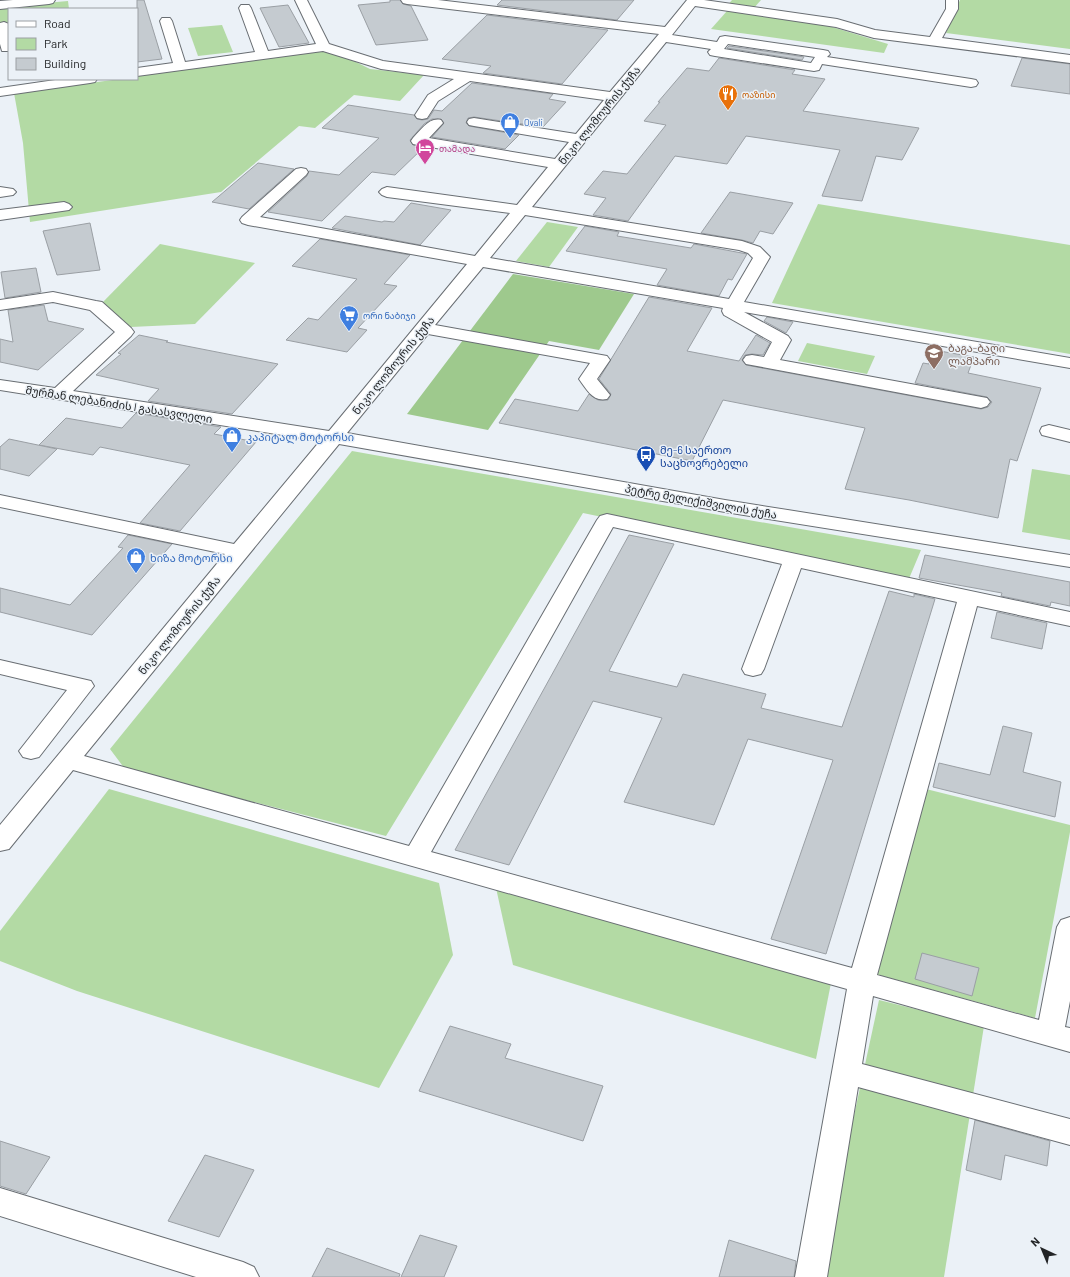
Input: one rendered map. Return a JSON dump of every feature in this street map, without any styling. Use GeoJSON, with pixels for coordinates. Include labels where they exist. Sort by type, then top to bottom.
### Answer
{"type":"FeatureCollection","features":[{"type":"Feature","properties":{"kind":"street"},"geometry":{"type":"LineString","coordinates":[[0,5],[49,0]]}},
{"type":"Feature","properties":{"kind":"street"},"geometry":{"type":"LineString","coordinates":[[301,0],[324,47]]}},
{"type":"Feature","properties":{"kind":"street"},"geometry":{"type":"LineString","coordinates":[[408,0],[665,35],[719,46],[715,52],[814,67],[819,60],[970,83]]}},
{"type":"Feature","properties":{"kind":"street"},"geometry":{"type":"LineString","coordinates":[[934,41],[952,9],[952,0]]}},
{"type":"Feature","properties":{"kind":"street"},"geometry":{"type":"LineString","coordinates":[[693,1],[837,23],[874,34],[1070,59]]}},
{"type":"Feature","properties":{"kind":"street","name":"ნიკო ლომოურის ქუჩა"},"geometry":{"type":"LineString","coordinates":[[0,842],[693,1]]}},
{"type":"Feature","properties":{"kind":"street"},"geometry":{"type":"LineString","coordinates":[[245,8],[263,55]]}},
{"type":"Feature","properties":{"kind":"street"},"geometry":{"type":"LineString","coordinates":[[166,21],[180,66]]}},
{"type":"Feature","properties":{"kind":"street"},"geometry":{"type":"LineString","coordinates":[[0,27],[4,26],[7,48]]}},
{"type":"Feature","properties":{"kind":"street"},"geometry":{"type":"LineString","coordinates":[[138,72],[324,47],[381,65],[614,97]]}},
{"type":"Feature","properties":{"kind":"street"},"geometry":{"type":"LineString","coordinates":[[422,115],[433,98],[467,77]]}},
{"type":"Feature","properties":{"kind":"street"},"geometry":{"type":"LineString","coordinates":[[0,92],[83,80]]}},
{"type":"Feature","properties":{"kind":"street"},"geometry":{"type":"LineString","coordinates":[[474,122],[533,146],[558,164]]}},
{"type":"Feature","properties":{"kind":"street"},"geometry":{"type":"LineString","coordinates":[[436,123],[418,141],[533,146],[579,139]]}},
{"type":"Feature","properties":{"kind":"street"},"geometry":{"type":"LineString","coordinates":[[301,172],[248,220],[1070,363]]}},
{"type":"Feature","properties":{"kind":"street"},"geometry":{"type":"LineString","coordinates":[[387,192],[521,210],[742,246],[754,250],[762,257],[730,311],[782,340],[770,363]]}},
{"type":"Feature","properties":{"kind":"street"},"geometry":{"type":"LineString","coordinates":[[0,215],[64,207]]}},
{"type":"Feature","properties":{"kind":"street"},"geometry":{"type":"LineString","coordinates":[[0,305],[53,297],[96,306],[125,332],[59,394]]}},
{"type":"Feature","properties":{"kind":"street"},"geometry":{"type":"LineString","coordinates":[[423,328],[601,360],[588,379],[601,395]]}},
{"type":"Feature","properties":{"kind":"street"},"geometry":{"type":"LineString","coordinates":[[752,360],[981,402]]}},
{"type":"Feature","properties":{"kind":"street","name":"მურმან ლებანიძის I გასასვლელი"},"geometry":{"type":"LineString","coordinates":[[0,385],[334,438]]}},
{"type":"Feature","properties":{"kind":"street"},"geometry":{"type":"LineString","coordinates":[[1049,431],[1070,436]]}},
{"type":"Feature","properties":{"kind":"street","name":"პეტრე მელიქიშვილის ქუჩა"},"geometry":{"type":"LineString","coordinates":[[334,438],[385,445],[725,506],[1070,561]]}},
{"type":"Feature","properties":{"kind":"street"},"geometry":{"type":"LineString","coordinates":[[0,501],[239,551]]}},
{"type":"Feature","properties":{"kind":"street"},"geometry":{"type":"LineString","coordinates":[[415,857],[607,520],[1070,619]]}},
{"type":"Feature","properties":{"kind":"street"},"geometry":{"type":"LineString","coordinates":[[753,669],[794,560]]}},
{"type":"Feature","properties":{"kind":"street"},"geometry":{"type":"LineString","coordinates":[[811,1277],[862,982],[969,597]]}},
{"type":"Feature","properties":{"kind":"street"},"geometry":{"type":"LineString","coordinates":[[0,666],[83,686],[31,751]]}},
{"type":"Feature","properties":{"kind":"street"},"geometry":{"type":"LineString","coordinates":[[63,711],[100,721]]}},
{"type":"Feature","properties":{"kind":"street"},"geometry":{"type":"LineString","coordinates":[[67,760],[1060,1037],[1070,928]]}},
{"type":"Feature","properties":{"kind":"street"},"geometry":{"type":"LineString","coordinates":[[847,1072],[1070,1132]]}},
{"type":"Feature","properties":{"kind":"street"},"geometry":{"type":"LineString","coordinates":[[0,1202],[243,1277]]}},
{"type":"Feature","properties":{"kind":"green space"},"geometry":{"type":"Polygon","coordinates":[[[732,0],[761,0],[753,9],[727,6],[732,0]]]}},
{"type":"Feature","properties":{"kind":"green space"},"geometry":{"type":"Polygon","coordinates":[[[960,0],[1070,0],[1070,49],[946,33],[960,0]]]}},
{"type":"Feature","properties":{"kind":"green space"},"geometry":{"type":"Polygon","coordinates":[[[68,1],[69,8],[8,8],[8,24],[0,25],[0,7],[68,1]]]}},
{"type":"Feature","properties":{"kind":"green space"},"geometry":{"type":"Polygon","coordinates":[[[727,11],[829,26],[888,44],[884,53],[711,29],[727,11]]]}},
{"type":"Feature","properties":{"kind":"green space"},"geometry":{"type":"Polygon","coordinates":[[[222,25],[233,52],[198,56],[188,28],[222,25]]]}},
{"type":"Feature","properties":{"kind":"green space"},"geometry":{"type":"Polygon","coordinates":[[[322,50],[348,58],[370,69],[424,75],[400,101],[354,95],[315,128],[299,126],[221,192],[30,222],[23,143],[14,93],[112,80],[138,80],[138,76],[322,50]]]}},
{"type":"Feature","properties":{"kind":"green space"},"geometry":{"type":"Polygon","coordinates":[[[818,204],[1070,245],[1070,354],[772,303],[818,204]]]}},
{"type":"Feature","properties":{"kind":"green space"},"geometry":{"type":"Polygon","coordinates":[[[547,222],[578,227],[549,267],[516,261],[547,222]]]}},
{"type":"Feature","properties":{"kind":"green space"},"geometry":{"type":"Polygon","coordinates":[[[160,244],[255,263],[195,324],[131,327],[101,304],[160,244]]]}},
{"type":"Feature","properties":{"kind":"green space"},"geometry":{"type":"Polygon","coordinates":[[[513,274],[634,294],[599,350],[549,341],[488,430],[407,414],[513,274]]]}},
{"type":"Feature","properties":{"kind":"green space"},"geometry":{"type":"Polygon","coordinates":[[[807,343],[875,356],[867,374],[798,361],[807,343]]]}},
{"type":"Feature","properties":{"kind":"green space"},"geometry":{"type":"Polygon","coordinates":[[[352,451],[921,550],[908,581],[583,513],[386,836],[125,769],[110,749],[352,451]]]}},
{"type":"Feature","properties":{"kind":"green space"},"geometry":{"type":"Polygon","coordinates":[[[1032,469],[1070,475],[1070,540],[1022,532],[1032,469]]]}},
{"type":"Feature","properties":{"kind":"green space"},"geometry":{"type":"Polygon","coordinates":[[[109,789],[439,883],[453,955],[379,1088],[77,991],[0,961],[0,931],[109,789]]]}},
{"type":"Feature","properties":{"kind":"green space"},"geometry":{"type":"Polygon","coordinates":[[[926,789],[1070,825],[1070,832],[1035,1018],[875,974],[926,789]]]}},
{"type":"Feature","properties":{"kind":"green space"},"geometry":{"type":"Polygon","coordinates":[[[496,888],[831,983],[816,1059],[513,965],[496,888]]]}},
{"type":"Feature","properties":{"kind":"green space"},"geometry":{"type":"Polygon","coordinates":[[[879,1000],[984,1026],[944,1277],[819,1277],[879,1000]]]}},
{"type":"Feature","properties":{"kind":"building"},"geometry":{"type":"Polygon","coordinates":[[[137,0],[144,0],[162,59],[138,62],[137,0]]]}},
{"type":"Feature","properties":{"kind":"building"},"geometry":{"type":"Polygon","coordinates":[[[390,0],[400,0],[403,4],[411,6],[428,40],[376,45],[358,5],[390,2],[390,0]]]}},
{"type":"Feature","properties":{"kind":"building"},"geometry":{"type":"Polygon","coordinates":[[[502,0],[634,0],[617,20],[497,5],[502,0]]]}},
{"type":"Feature","properties":{"kind":"building"},"geometry":{"type":"Polygon","coordinates":[[[288,5],[309,43],[279,47],[260,8],[288,5]]]}},
{"type":"Feature","properties":{"kind":"building"},"geometry":{"type":"Polygon","coordinates":[[[487,15],[608,30],[562,84],[483,73],[491,66],[442,59],[487,15]]]}},
{"type":"Feature","properties":{"kind":"building"},"geometry":{"type":"Polygon","coordinates":[[[729,46],[804,57],[802,60],[727,48],[729,46]]]}},
{"type":"Feature","properties":{"kind":"building"},"geometry":{"type":"Polygon","coordinates":[[[719,58],[795,70],[792,74],[825,79],[803,111],[919,128],[902,160],[876,156],[862,201],[822,196],[840,150],[746,136],[727,164],[675,156],[628,221],[593,215],[606,198],[584,194],[603,171],[627,174],[666,125],[644,121],[660,102],[658,102],[687,68],[709,71],[719,58]]]}},
{"type":"Feature","properties":{"kind":"building"},"geometry":{"type":"Polygon","coordinates":[[[1022,58],[1070,64],[1070,94],[1011,86],[1022,58]]]}},
{"type":"Feature","properties":{"kind":"building"},"geometry":{"type":"Polygon","coordinates":[[[472,83],[553,94],[549,99],[566,102],[543,127],[474,117],[468,118],[466,123],[469,126],[519,135],[505,149],[432,137],[444,123],[441,119],[432,119],[424,124],[410,140],[413,145],[424,147],[395,175],[372,172],[322,221],[268,212],[307,176],[309,171],[339,175],[379,138],[322,128],[348,105],[414,115],[417,119],[422,120],[428,119],[434,110],[442,111],[472,83]]]}},
{"type":"Feature","properties":{"kind":"building"},"geometry":{"type":"Polygon","coordinates":[[[258,163],[294,169],[249,209],[212,202],[258,163]]]}},
{"type":"Feature","properties":{"kind":"building"},"geometry":{"type":"Polygon","coordinates":[[[730,192],[793,203],[773,234],[760,231],[753,243],[701,233],[730,192]]]}},
{"type":"Feature","properties":{"kind":"building"},"geometry":{"type":"Polygon","coordinates":[[[411,203],[451,210],[420,245],[332,228],[345,216],[382,222],[394,222],[411,203]]]}},
{"type":"Feature","properties":{"kind":"building"},"geometry":{"type":"Polygon","coordinates":[[[90,223],[100,270],[57,275],[43,231],[90,223]]]}},
{"type":"Feature","properties":{"kind":"building"},"geometry":{"type":"Polygon","coordinates":[[[585,226],[619,232],[617,236],[691,248],[694,244],[747,254],[732,280],[728,279],[719,296],[657,285],[667,269],[566,251],[585,226]]]}},
{"type":"Feature","properties":{"kind":"building"},"geometry":{"type":"Polygon","coordinates":[[[320,239],[410,255],[384,284],[397,286],[358,328],[367,330],[347,352],[286,340],[308,318],[318,320],[357,279],[292,266],[320,239]]]}},
{"type":"Feature","properties":{"kind":"building"},"geometry":{"type":"Polygon","coordinates":[[[36,268],[41,292],[5,298],[1,272],[36,268]]]}},
{"type":"Feature","properties":{"kind":"building"},"geometry":{"type":"Polygon","coordinates":[[[649,297],[712,308],[687,351],[739,361],[756,335],[770,343],[763,355],[745,355],[742,360],[746,365],[981,409],[988,407],[992,402],[987,397],[915,383],[923,363],[929,364],[934,350],[974,357],[968,373],[1041,388],[1017,461],[1010,459],[998,518],[845,489],[865,428],[723,400],[692,461],[499,423],[515,399],[578,411],[589,394],[598,400],[608,400],[611,394],[599,379],[649,297]]]}},
{"type":"Feature","properties":{"kind":"building"},"geometry":{"type":"Polygon","coordinates":[[[44,305],[48,321],[84,329],[38,370],[0,362],[0,339],[13,342],[8,310],[44,305]]]}},
{"type":"Feature","properties":{"kind":"building"},"geometry":{"type":"Polygon","coordinates":[[[767,317],[793,322],[786,333],[764,321],[767,317]]]}},
{"type":"Feature","properties":{"kind":"building"},"geometry":{"type":"Polygon","coordinates":[[[139,335],[168,341],[166,342],[278,364],[232,414],[148,401],[159,389],[96,375],[121,354],[118,353],[139,335]]]}},
{"type":"Feature","properties":{"kind":"building"},"geometry":{"type":"Polygon","coordinates":[[[136,413],[221,427],[214,434],[256,442],[180,531],[140,523],[190,465],[100,447],[93,455],[39,445],[66,418],[122,428],[136,413]]]}},
{"type":"Feature","properties":{"kind":"building"},"geometry":{"type":"Polygon","coordinates":[[[9,439],[57,449],[29,476],[0,469],[0,447],[9,439]]]}},
{"type":"Feature","properties":{"kind":"building"},"geometry":{"type":"Polygon","coordinates":[[[128,535],[172,544],[92,635],[0,612],[0,588],[70,605],[123,548],[118,547],[128,535]]]}},
{"type":"Feature","properties":{"kind":"building"},"geometry":{"type":"Polygon","coordinates":[[[629,535],[674,544],[609,671],[677,687],[683,674],[766,694],[761,708],[842,727],[889,591],[914,597],[914,594],[935,599],[826,954],[771,939],[833,760],[748,739],[714,825],[624,802],[662,718],[593,701],[509,865],[455,850],[629,535]]]}},
{"type":"Feature","properties":{"kind":"building"},"geometry":{"type":"Polygon","coordinates":[[[925,555],[1070,582],[1070,606],[1051,602],[1050,606],[1001,596],[1002,593],[919,578],[925,555]]]}},
{"type":"Feature","properties":{"kind":"building"},"geometry":{"type":"Polygon","coordinates":[[[997,612],[1047,623],[1042,649],[991,638],[997,612]]]}},
{"type":"Feature","properties":{"kind":"building"},"geometry":{"type":"Polygon","coordinates":[[[1003,726],[1032,733],[1023,772],[1061,782],[1055,817],[933,787],[939,763],[990,775],[1003,726]]]}},
{"type":"Feature","properties":{"kind":"building"},"geometry":{"type":"Polygon","coordinates":[[[922,953],[979,968],[972,996],[915,979],[922,953]]]}},
{"type":"Feature","properties":{"kind":"building"},"geometry":{"type":"Polygon","coordinates":[[[450,1026],[511,1044],[505,1058],[603,1086],[583,1141],[419,1091],[450,1026]]]}},
{"type":"Feature","properties":{"kind":"building"},"geometry":{"type":"Polygon","coordinates":[[[975,1120],[1050,1141],[1047,1166],[1005,1155],[1001,1180],[966,1170],[975,1120]]]}},
{"type":"Feature","properties":{"kind":"building"},"geometry":{"type":"Polygon","coordinates":[[[0,1141],[50,1157],[26,1194],[0,1186],[0,1141]]]}},
{"type":"Feature","properties":{"kind":"building"},"geometry":{"type":"Polygon","coordinates":[[[205,1155],[254,1170],[219,1237],[168,1221],[205,1155]]]}},
{"type":"Feature","properties":{"kind":"building"},"geometry":{"type":"Polygon","coordinates":[[[420,1235],[457,1246],[444,1277],[401,1277],[420,1235]]]}},
{"type":"Feature","properties":{"kind":"building"},"geometry":{"type":"Polygon","coordinates":[[[729,1240],[796,1261],[794,1277],[719,1277],[729,1240]]]}},
{"type":"Feature","properties":{"kind":"building"},"geometry":{"type":"Polygon","coordinates":[[[327,1248],[400,1274],[399,1277],[312,1277],[327,1248]]]}},
{"type":"Feature","properties":{"kind":"place","name":"ოაზისი"},"geometry":{"type":"Point","coordinates":[728,111]}},
{"type":"Feature","properties":{"kind":"place","name":"Ovali"},"geometry":{"type":"Point","coordinates":[510,139]}},
{"type":"Feature","properties":{"kind":"place","name":"თამადა"},"geometry":{"type":"Point","coordinates":[425,165]}},
{"type":"Feature","properties":{"kind":"place","name":"ორი ნაბიჯი"},"geometry":{"type":"Point","coordinates":[349,332]}},
{"type":"Feature","properties":{"kind":"place","name":"ბაგა-ბაღი ლამპარი"},"geometry":{"type":"Point","coordinates":[934,370]}},
{"type":"Feature","properties":{"kind":"place","name":"კაპიტალ მოტორსი"},"geometry":{"type":"Point","coordinates":[232,453]}},
{"type":"Feature","properties":{"kind":"place","name":"მე-6 საერთო საცხოვრებელი"},"geometry":{"type":"Point","coordinates":[646,472]}},
{"type":"Feature","properties":{"kind":"place","name":"ხიზა მოტორსი"},"geometry":{"type":"Point","coordinates":[136,574]}}]}
